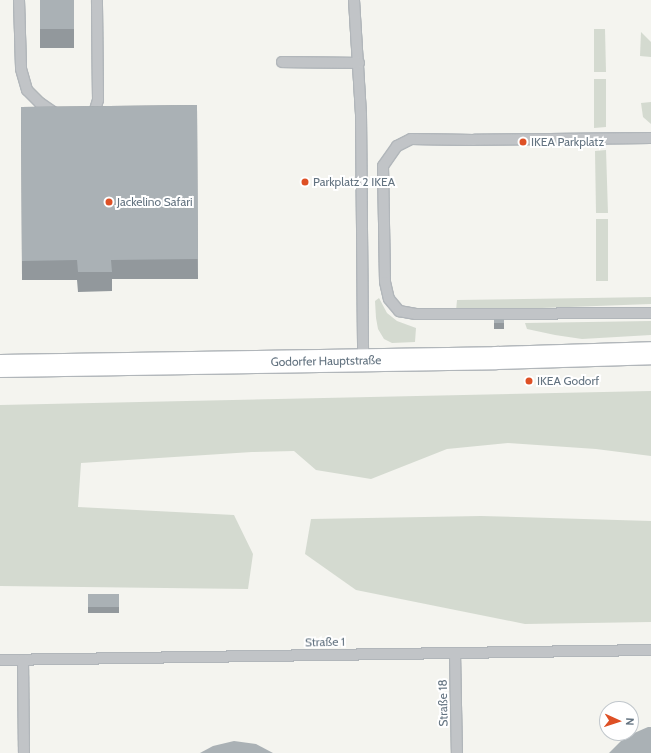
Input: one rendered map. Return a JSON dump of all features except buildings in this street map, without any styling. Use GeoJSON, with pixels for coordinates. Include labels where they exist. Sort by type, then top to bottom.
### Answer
{"type":"FeatureCollection","features":[{"type":"Feature","properties":{"kind":"main road","name":"Godorfer Hauptstraße"},"geometry":{"type":"LineString","coordinates":[[0,366],[363,360],[651,353]]}},
{"type":"Feature","properties":{"kind":"lane"},"geometry":{"type":"LineString","coordinates":[[19,0],[21,68],[27,90],[40,103],[63,116]]}},
{"type":"Feature","properties":{"kind":"lane"},"geometry":{"type":"LineString","coordinates":[[81,120],[94,113],[98,100],[97,0]]}},
{"type":"Feature","properties":{"kind":"lane"},"geometry":{"type":"LineString","coordinates":[[354,0],[359,62],[361,121],[363,360]]}},
{"type":"Feature","properties":{"kind":"lane"},"geometry":{"type":"LineString","coordinates":[[282,62],[359,62]]}},
{"type":"Feature","properties":{"kind":"lane"},"geometry":{"type":"LineString","coordinates":[[651,138],[474,140],[411,139],[397,146],[383,166],[385,282],[389,298],[399,311],[416,314],[651,313]]}},
{"type":"Feature","properties":{"kind":"lane","name":"Straße 1"},"geometry":{"type":"LineString","coordinates":[[0,660],[651,650]]}},
{"type":"Feature","properties":{"kind":"lane","name":"Straße 18"},"geometry":{"type":"LineString","coordinates":[[455,653],[457,753]]}},
{"type":"Feature","properties":{"kind":"lane"},"geometry":{"type":"LineString","coordinates":[[23,660],[24,753]]}},
{"type":"Feature","properties":{"kind":"shaded area"},"geometry":{"type":"Polygon","coordinates":[[[594,29],[605,29],[606,72],[594,72],[594,29]]]}},
{"type":"Feature","properties":{"kind":"shaded area"},"geometry":{"type":"Polygon","coordinates":[[[641,32],[651,42],[651,57],[640,56],[641,32]]]}},
{"type":"Feature","properties":{"kind":"shaded area"},"geometry":{"type":"Polygon","coordinates":[[[594,79],[606,79],[606,127],[594,128],[594,79]]]}},
{"type":"Feature","properties":{"kind":"shaded area"},"geometry":{"type":"Polygon","coordinates":[[[651,102],[651,124],[643,117],[641,103],[651,102]]]}},
{"type":"Feature","properties":{"kind":"shaded area"},"geometry":{"type":"Polygon","coordinates":[[[606,150],[608,213],[596,213],[595,151],[606,150]]]}},
{"type":"Feature","properties":{"kind":"shaded area"},"geometry":{"type":"Polygon","coordinates":[[[596,219],[608,219],[608,281],[596,281],[596,219]]]}},
{"type":"Feature","properties":{"kind":"shaded area"},"geometry":{"type":"Polygon","coordinates":[[[651,297],[651,304],[456,311],[457,300],[651,297]]]}},
{"type":"Feature","properties":{"kind":"shaded area"},"geometry":{"type":"Polygon","coordinates":[[[379,298],[387,313],[397,321],[416,328],[415,342],[392,343],[384,339],[378,329],[376,318],[375,301],[379,298]]]}},
{"type":"Feature","properties":{"kind":"shaded area"},"geometry":{"type":"Polygon","coordinates":[[[651,321],[651,335],[582,339],[527,329],[525,323],[651,321]]]}},
{"type":"Feature","properties":{"kind":"shaded area"},"geometry":{"type":"Polygon","coordinates":[[[651,391],[651,456],[596,449],[508,443],[447,449],[371,479],[316,470],[294,451],[252,452],[81,463],[78,507],[234,515],[253,554],[248,589],[0,586],[0,405],[651,391]]]}},
{"type":"Feature","properties":{"kind":"shaded area"},"geometry":{"type":"Polygon","coordinates":[[[481,516],[651,521],[651,622],[525,624],[356,590],[305,554],[311,519],[481,516]]]}},
{"type":"Feature","properties":{"kind":"place","name":"IKEA Parkplatz"},"geometry":{"type":"Point","coordinates":[523,142]}},
{"type":"Feature","properties":{"kind":"place","name":"Parkplatz 2 IKEA"},"geometry":{"type":"Point","coordinates":[305,182]}},
{"type":"Feature","properties":{"kind":"place","name":"Jackelino Safari"},"geometry":{"type":"Point","coordinates":[109,202]}},
{"type":"Feature","properties":{"kind":"place","name":"IKEA Godorf"},"geometry":{"type":"Point","coordinates":[529,381]}}]}
